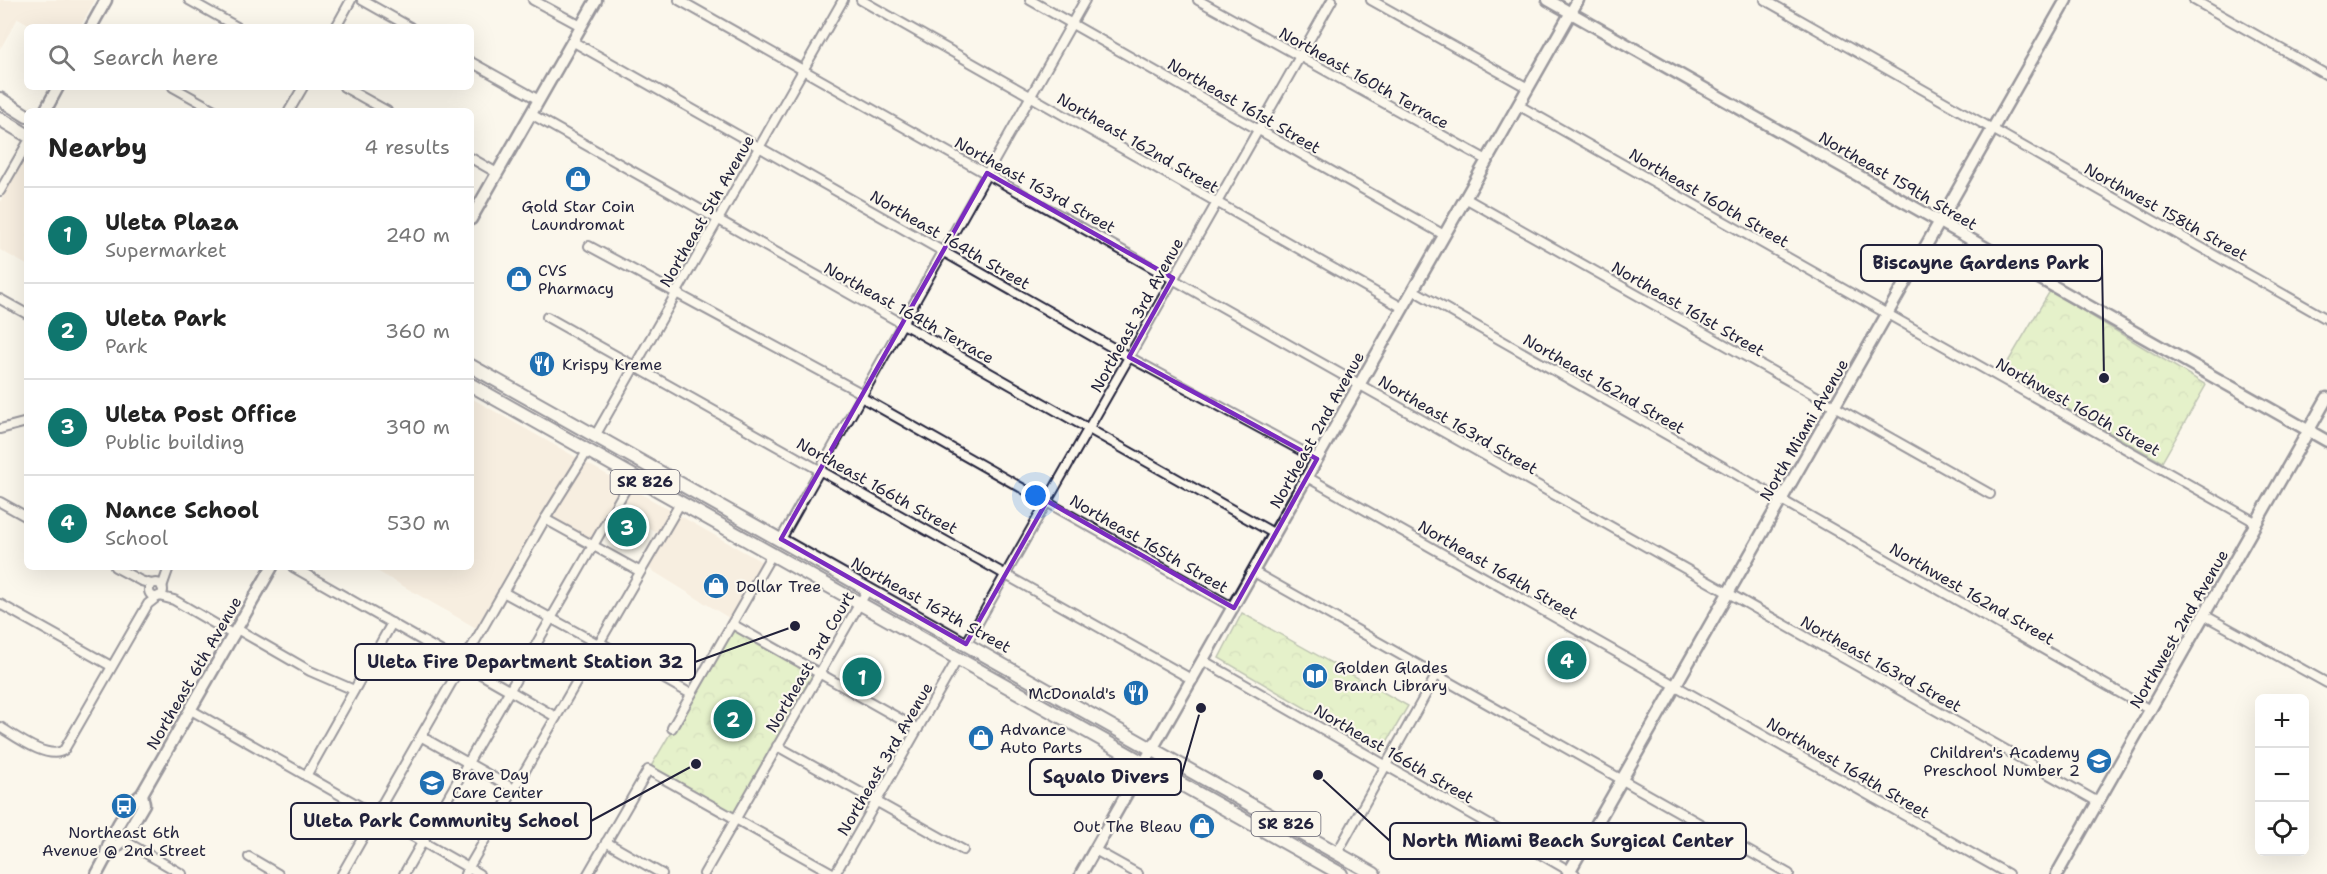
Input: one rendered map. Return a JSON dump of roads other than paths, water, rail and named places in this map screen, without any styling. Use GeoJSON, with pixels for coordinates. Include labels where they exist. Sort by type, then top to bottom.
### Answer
{"type":"FeatureCollection","features":[{"type":"Feature","properties":{"kind":"main road"},"geometry":{"type":"LineString","coordinates":[[0,99],[24,114]]}},
{"type":"Feature","properties":{"kind":"main road"},"geometry":{"type":"LineString","coordinates":[[0,119],[24,133]]}},
{"type":"Feature","properties":{"kind":"main road","name":"Northeast 167th Street"},"geometry":{"type":"LineString","coordinates":[[474,368],[1374,874]]}},
{"type":"Feature","properties":{"kind":"main road","name":"Northeast 167th Street"},"geometry":{"type":"LineString","coordinates":[[474,387],[1306,854],[1327,870],[1341,874]]}},
{"type":"Feature","properties":{"kind":"main road"},"geometry":{"type":"LineString","coordinates":[[566,438],[584,440],[595,435]]}},
{"type":"Feature","properties":{"kind":"main road"},"geometry":{"type":"LineString","coordinates":[[588,450],[597,446],[617,447]]}},
{"type":"Feature","properties":{"kind":"main road"},"geometry":{"type":"LineString","coordinates":[[753,543],[772,544],[781,539]]}},
{"type":"Feature","properties":{"kind":"main road"},"geometry":{"type":"LineString","coordinates":[[772,554],[783,550],[806,554]]}},
{"type":"Feature","properties":{"kind":"main road"},"geometry":{"type":"LineString","coordinates":[[936,646],[957,648],[966,644]]}},
{"type":"Feature","properties":{"kind":"main road"},"geometry":{"type":"LineString","coordinates":[[958,658],[967,654],[994,660]]}},
{"type":"Feature","properties":{"kind":"main road"},"geometry":{"type":"LineString","coordinates":[[1306,854],[1326,857],[1337,853]]}},
{"type":"Feature","properties":{"kind":"main road"},"geometry":{"type":"LineString","coordinates":[[1327,870],[1339,863],[1356,864]]}},
{"type":"Feature","properties":{"kind":"street"},"geometry":{"type":"LineString","coordinates":[[93,24],[106,0]]}},
{"type":"Feature","properties":{"kind":"street"},"geometry":{"type":"LineString","coordinates":[[189,0],[232,24]]}},
{"type":"Feature","properties":{"kind":"street"},"geometry":{"type":"LineString","coordinates":[[338,24],[351,0]]}},
{"type":"Feature","properties":{"kind":"street"},"geometry":{"type":"LineString","coordinates":[[362,0],[405,24]]}},
{"type":"Feature","properties":{"kind":"street"},"geometry":{"type":"LineString","coordinates":[[533,0],[581,26]]}},
{"type":"Feature","properties":{"kind":"street"},"geometry":{"type":"LineString","coordinates":[[474,214],[596,0]]}},
{"type":"Feature","properties":{"kind":"street","name":"Northeast 163rd Street"},"geometry":{"type":"LineString","coordinates":[[680,0],[2098,802]]}},
{"type":"Feature","properties":{"kind":"street","name":"Northeast 5th Avenue"},"geometry":{"type":"LineString","coordinates":[[595,435],[843,0]]}},
{"type":"Feature","properties":{"kind":"street","name":"Northeast 162nd Street"},"geometry":{"type":"LineString","coordinates":[[861,0],[1403,308]]}},
{"type":"Feature","properties":{"kind":"street","name":"Northeast 161st Street"},"geometry":{"type":"LineString","coordinates":[[1030,0],[1444,235]]}},
{"type":"Feature","properties":{"kind":"street"},"geometry":{"type":"LineString","coordinates":[[781,539],[1085,0]]}},
{"type":"Feature","properties":{"kind":"street","name":"Northeast 160th Terrace"},"geometry":{"type":"LineString","coordinates":[[1198,0],[1487,160]]}},
{"type":"Feature","properties":{"kind":"street","name":"Northeast 3rd Avenue"},"geometry":{"type":"LineString","coordinates":[[966,644],[1332,0]]}},
{"type":"Feature","properties":{"kind":"street"},"geometry":{"type":"LineString","coordinates":[[1371,0],[1528,88]]}},
{"type":"Feature","properties":{"kind":"street","name":"Northeast 159th Street"},"geometry":{"type":"LineString","coordinates":[[1548,0],[2327,441]]}},
{"type":"Feature","properties":{"kind":"street","name":"Northeast 2nd Avenue"},"geometry":{"type":"LineString","coordinates":[[1081,874],[1578,0]]}},
{"type":"Feature","properties":{"kind":"street","name":"Northwest 158th Street"},"geometry":{"type":"LineString","coordinates":[[1765,0],[2327,319]]}},
{"type":"Feature","properties":{"kind":"street","name":"North Miami Avenue"},"geometry":{"type":"LineString","coordinates":[[1571,873],[2066,0]]}},
{"type":"Feature","properties":{"kind":"street"},"geometry":{"type":"LineString","coordinates":[[2194,0],[2327,75]]}},
{"type":"Feature","properties":{"kind":"street","name":"Northeast 164th Street"},"geometry":{"type":"LineString","coordinates":[[572,41],[1128,357],[1317,459]]}},
{"type":"Feature","properties":{"kind":"street"},"geometry":{"type":"LineString","coordinates":[[474,64],[539,100]]}},
{"type":"Feature","properties":{"kind":"street"},"geometry":{"type":"LineString","coordinates":[[47,108],[56,90]]}},
{"type":"Feature","properties":{"kind":"street"},"geometry":{"type":"LineString","coordinates":[[178,90],[211,108]]}},
{"type":"Feature","properties":{"kind":"street"},"geometry":{"type":"LineString","coordinates":[[291,108],[301,90]]}},
{"type":"Feature","properties":{"kind":"street"},"geometry":{"type":"LineString","coordinates":[[349,90],[382,108]]}},
{"type":"Feature","properties":{"kind":"street","name":"Northeast 160th Street"},"geometry":{"type":"LineString","coordinates":[[1518,105],[1886,315]]}},
{"type":"Feature","properties":{"kind":"street","name":"Northeast 164th Terrace"},"geometry":{"type":"LineString","coordinates":[[531,114],[1275,534]]}},
{"type":"Feature","properties":{"kind":"street"},"geometry":{"type":"LineString","coordinates":[[0,191],[24,149]]}},
{"type":"Feature","properties":{"kind":"street"},"geometry":{"type":"LineString","coordinates":[[474,160],[497,173]]}},
{"type":"Feature","properties":{"kind":"street","name":"Northeast 161st Street"},"geometry":{"type":"LineString","coordinates":[[1465,198],[1990,494]]}},
{"type":"Feature","properties":{"kind":"street","name":"Northeast 165th Street"},"geometry":{"type":"LineString","coordinates":[[589,246],[862,395],[1234,608]]}},
{"type":"Feature","properties":{"kind":"street","name":"Northeast 162nd Street"},"geometry":{"type":"LineString","coordinates":[[1413,290],[1781,500]]}},
{"type":"Feature","properties":{"kind":"street"},"geometry":{"type":"LineString","coordinates":[[0,299],[24,312]]}},
{"type":"Feature","properties":{"kind":"street","name":"Northwest 160th Street"},"geometry":{"type":"LineString","coordinates":[[1886,315],[2257,523]]}},
{"type":"Feature","properties":{"kind":"street","name":"Northeast 166th Street"},"geometry":{"type":"LineString","coordinates":[[546,317],[1193,680]]}},
{"type":"Feature","properties":{"kind":"street","name":"Northwest 2nd Avenue"},"geometry":{"type":"LineString","coordinates":[[2057,874],[2327,398]]}},
{"type":"Feature","properties":{"kind":"street"},"geometry":{"type":"LineString","coordinates":[[0,429],[24,423]]}},
{"type":"Feature","properties":{"kind":"street"},"geometry":{"type":"LineString","coordinates":[[342,874],[464,665],[545,519],[588,450]]}},
{"type":"Feature","properties":{"kind":"street"},"geometry":{"type":"LineString","coordinates":[[404,874],[633,476]]}},
{"type":"Feature","properties":{"kind":"street","name":"Northeast 164th Street"},"geometry":{"type":"LineString","coordinates":[[1307,477],[1675,686]]}},
{"type":"Feature","properties":{"kind":"street","name":"Northwest 162nd Street"},"geometry":{"type":"LineString","coordinates":[[1781,500],[2150,710]]}},
{"type":"Feature","properties":{"kind":"street"},"geometry":{"type":"LineString","coordinates":[[0,502],[24,516]]}},
{"type":"Feature","properties":{"kind":"street"},"geometry":{"type":"LineString","coordinates":[[466,871],[681,502]]}},
{"type":"Feature","properties":{"kind":"street"},"geometry":{"type":"LineString","coordinates":[[545,519],[639,571]]}},
{"type":"Feature","properties":{"kind":"street"},"geometry":{"type":"LineString","coordinates":[[672,728],[772,554]]}},
{"type":"Feature","properties":{"kind":"street"},"geometry":{"type":"LineString","coordinates":[[121,570],[310,671],[354,690]]}},
{"type":"Feature","properties":{"kind":"street","name":"Northeast 6th Avenue"},"geometry":{"type":"LineString","coordinates":[[105,859],[106,847],[135,800],[142,794],[270,570]]}},
{"type":"Feature","properties":{"kind":"street"},"geometry":{"type":"LineString","coordinates":[[298,570],[556,717]]}},
{"type":"Feature","properties":{"kind":"street"},"geometry":{"type":"LineString","coordinates":[[0,727],[39,749],[56,753],[64,750],[167,571]]}},
{"type":"Feature","properties":{"kind":"street","name":"Northeast 165th Street"},"geometry":{"type":"LineString","coordinates":[[1254,572],[1789,874]]}},
{"type":"Feature","properties":{"kind":"street","name":"Northeast 3rd Court"},"geometry":{"type":"LineString","coordinates":[[704,874],[868,589]]}},
{"type":"Feature","properties":{"kind":"street"},"geometry":{"type":"LineString","coordinates":[[503,592],[691,694]]}},
{"type":"Feature","properties":{"kind":"street"},"geometry":{"type":"LineString","coordinates":[[1,607],[111,666]]}},
{"type":"Feature","properties":{"kind":"street"},"geometry":{"type":"LineString","coordinates":[[2204,615],[2327,683]]}},
{"type":"Feature","properties":{"kind":"street"},"geometry":{"type":"LineString","coordinates":[[306,776],[392,624]]}},
{"type":"Feature","properties":{"kind":"street"},"geometry":{"type":"LineString","coordinates":[[732,624],[918,729]]}},
{"type":"Feature","properties":{"kind":"street","name":"Northeast 3rd Avenue"},"geometry":{"type":"LineString","coordinates":[[835,874],[958,658]]}},
{"type":"Feature","properties":{"kind":"street","name":"Northeast 166th Street"},"geometry":{"type":"LineString","coordinates":[[1204,661],[1571,873]]}},
{"type":"Feature","properties":{"kind":"street"},"geometry":{"type":"LineString","coordinates":[[1337,853],[1437,674]]}},
{"type":"Feature","properties":{"kind":"street","name":"Northwest 164th Street"},"geometry":{"type":"LineString","coordinates":[[1675,686],[2008,874]]}},
{"type":"Feature","properties":{"kind":"street"},"geometry":{"type":"LineString","coordinates":[[191,710],[422,842],[466,871],[479,874]]}},
{"type":"Feature","properties":{"kind":"street"},"geometry":{"type":"LineString","coordinates":[[422,737],[514,789]]}},
{"type":"Feature","properties":{"kind":"street"},"geometry":{"type":"LineString","coordinates":[[777,746],[963,850]]}},
{"type":"Feature","properties":{"kind":"street"},"geometry":{"type":"LineString","coordinates":[[588,874],[648,770],[835,874]]}},
{"type":"Feature","properties":{"kind":"street","name":"Northeast 6th Avenue"},"geometry":{"type":"LineString","coordinates":[[97,874],[105,859],[123,840],[144,804],[142,794]]}},
{"type":"Feature","properties":{"kind":"street"},"geometry":{"type":"LineString","coordinates":[[123,840],[182,874]]}},
{"type":"Feature","properties":{"kind":"street"},"geometry":{"type":"LineString","coordinates":[[606,842],[662,874]]}},
{"type":"Feature","properties":{"kind":"street"},"geometry":{"type":"LineString","coordinates":[[1095,850],[1138,874]]}},
{"type":"Feature","properties":{"kind":"street"},"geometry":{"type":"LineString","coordinates":[[249,857],[278,874]]}},
{"type":"Feature","properties":{"kind":"place","name":"Gold Star Coin Laundromat"},"geometry":{"type":"Point","coordinates":[578,179]}},
{"type":"Feature","properties":{"kind":"place","name":"CVS Pharmacy"},"geometry":{"type":"Point","coordinates":[519,279]}},
{"type":"Feature","properties":{"kind":"place","name":"Krispy Kreme"},"geometry":{"type":"Point","coordinates":[542,364]}},
{"type":"Feature","properties":{"kind":"place","name":"Biscayne Gardens Park"},"geometry":{"type":"Point","coordinates":[2104,378]}},
{"type":"Feature","properties":{"kind":"place","name":"Uleta Post Office"},"geometry":{"type":"Point","coordinates":[627,527]}},
{"type":"Feature","properties":{"kind":"place","name":"Dollar Tree"},"geometry":{"type":"Point","coordinates":[716,586]}},
{"type":"Feature","properties":{"kind":"place","name":"Uleta Fire Department Station 32"},"geometry":{"type":"Point","coordinates":[795,626]}},
{"type":"Feature","properties":{"kind":"place","name":"Nance School"},"geometry":{"type":"Point","coordinates":[1567,660]}},
{"type":"Feature","properties":{"kind":"place","name":"Golden Glades Branch Library"},"geometry":{"type":"Point","coordinates":[1315,676]}},
{"type":"Feature","properties":{"kind":"place","name":"Uleta Plaza"},"geometry":{"type":"Point","coordinates":[862,677]}},
{"type":"Feature","properties":{"kind":"place","name":"McDonald's"},"geometry":{"type":"Point","coordinates":[1136,693]}},
{"type":"Feature","properties":{"kind":"place","name":"Squalo Divers"},"geometry":{"type":"Point","coordinates":[1201,708]}},
{"type":"Feature","properties":{"kind":"place","name":"Uleta Park"},"geometry":{"type":"Point","coordinates":[733,719]}},
{"type":"Feature","properties":{"kind":"place","name":"Advance Auto Parts"},"geometry":{"type":"Point","coordinates":[981,738]}},
{"type":"Feature","properties":{"kind":"place","name":"Children's Academy Preschool Number 2"},"geometry":{"type":"Point","coordinates":[2099,761]}},
{"type":"Feature","properties":{"kind":"place","name":"Uleta Park Community School"},"geometry":{"type":"Point","coordinates":[696,764]}},
{"type":"Feature","properties":{"kind":"place","name":"North Miami Beach Surgical Center"},"geometry":{"type":"Point","coordinates":[1318,775]}},
{"type":"Feature","properties":{"kind":"place","name":"Brave Day Care Center"},"geometry":{"type":"Point","coordinates":[432,783]}},
{"type":"Feature","properties":{"kind":"place","name":"Northeast 6th Avenue @ 2nd Street"},"geometry":{"type":"Point","coordinates":[124,806]}},
{"type":"Feature","properties":{"kind":"place","name":"Out The Bleau"},"geometry":{"type":"Point","coordinates":[1202,826]}}]}
